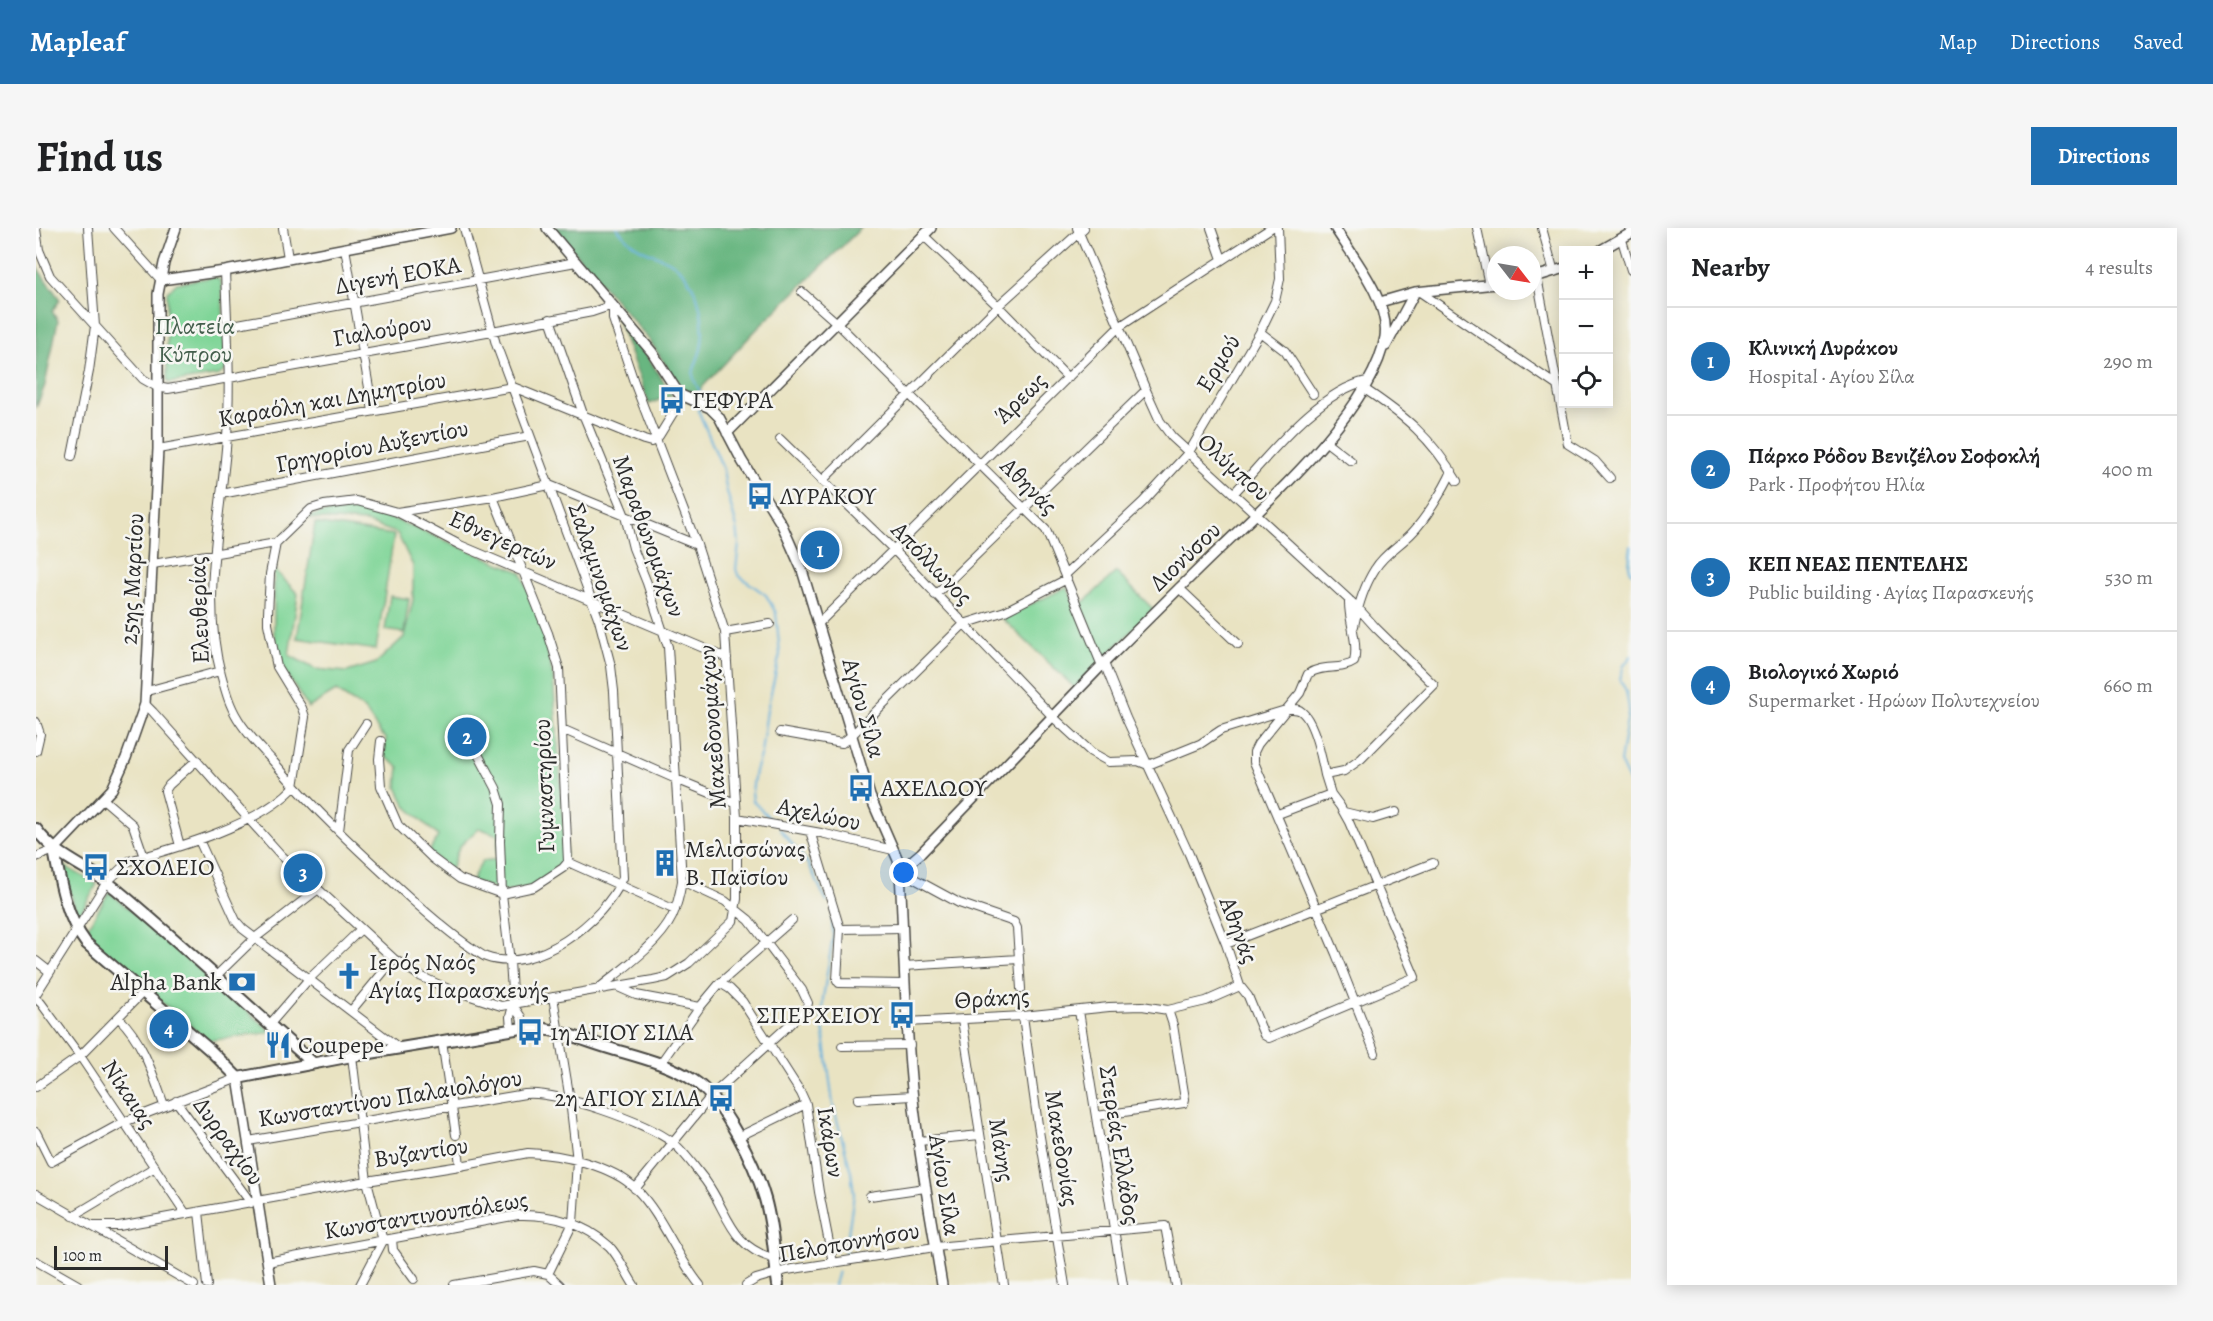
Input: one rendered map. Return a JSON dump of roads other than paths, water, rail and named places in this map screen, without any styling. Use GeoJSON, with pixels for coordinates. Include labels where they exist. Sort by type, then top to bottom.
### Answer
{"type":"FeatureCollection","features":[{"type":"Feature","properties":{"kind":"main road"},"geometry":{"type":"LineString","coordinates":[[36,829],[54,850],[107,882],[313,1063]]}},
{"type":"Feature","properties":{"kind":"main road"},"geometry":{"type":"LineString","coordinates":[[54,850],[60,884],[76,931],[86,943],[210,1050],[238,1078],[352,1056],[523,1027],[535,1027],[660,1064],[692,1079],[712,1095],[722,1109],[738,1137],[765,1199],[778,1285]]}},
{"type":"Feature","properties":{"kind":"main road"},"geometry":{"type":"LineString","coordinates":[[290,1068],[296,1049]]}},
{"type":"Feature","properties":{"kind":"street"},"geometry":{"type":"LineString","coordinates":[[72,456],[89,371],[95,326],[88,228]]}},
{"type":"Feature","properties":{"kind":"street"},"geometry":{"type":"LineString","coordinates":[[114,228],[162,280],[225,271],[434,229],[451,228]]}},
{"type":"Feature","properties":{"kind":"street","name":"25ης Μαρτίου"},"geometry":{"type":"LineString","coordinates":[[54,850],[103,799],[118,778],[145,704],[158,449],[158,294],[164,263],[176,228]]}},
{"type":"Feature","properties":{"kind":"street"},"geometry":{"type":"LineString","coordinates":[[283,228],[288,258]]}},
{"type":"Feature","properties":{"kind":"street","name":"Σαλαμινομάχων"},"geometry":{"type":"LineString","coordinates":[[464,228],[492,331],[602,630],[611,666],[624,869],[620,886]]}},
{"type":"Feature","properties":{"kind":"street"},"geometry":{"type":"LineString","coordinates":[[513,387],[644,440],[655,441],[683,397],[676,391],[652,352],[547,228]]}},
{"type":"Feature","properties":{"kind":"street"},"geometry":{"type":"LineString","coordinates":[[728,433],[931,228]]}},
{"type":"Feature","properties":{"kind":"street"},"geometry":{"type":"LineString","coordinates":[[1211,228],[1222,258]]}},
{"type":"Feature","properties":{"kind":"street","name":"Άρεως"},"geometry":{"type":"LineString","coordinates":[[818,624],[1119,327],[1271,228]]}},
{"type":"Feature","properties":{"kind":"street","name":"Ερμού"},"geometry":{"type":"LineString","coordinates":[[964,624],[997,614],[1066,577],[1143,502],[1189,452],[1260,332],[1275,301],[1280,279],[1278,228]]}},
{"type":"Feature","properties":{"kind":"street","name":"Διονύσου"},"geometry":{"type":"LineString","coordinates":[[900,871],[921,853],[1103,664],[1256,514],[1342,422],[1381,356],[1385,327],[1380,302],[1335,228]]}},
{"type":"Feature","properties":{"kind":"street"},"geometry":{"type":"LineString","coordinates":[[1477,228],[1487,266]]}},
{"type":"Feature","properties":{"kind":"street"},"geometry":{"type":"LineString","coordinates":[[1541,276],[1559,270],[1542,228]]}},
{"type":"Feature","properties":{"kind":"street"},"geometry":{"type":"LineString","coordinates":[[36,229],[39,250],[50,276],[143,379],[158,387]]}},
{"type":"Feature","properties":{"kind":"street"},"geometry":{"type":"LineString","coordinates":[[822,481],[998,306],[1080,229]]}},
{"type":"Feature","properties":{"kind":"street","name":"Ολύμπου"},"geometry":{"type":"LineString","coordinates":[[1080,229],[1146,390],[1160,421],[1172,437],[1358,608],[1434,685],[1361,759],[1344,771],[1325,775]]}},
{"type":"Feature","properties":{"kind":"street"},"geometry":{"type":"LineString","coordinates":[[1609,246],[1631,233]]}},
{"type":"Feature","properties":{"kind":"street"},"geometry":{"type":"LineString","coordinates":[[923,235],[998,306],[1068,378]]}},
{"type":"Feature","properties":{"kind":"street"},"geometry":{"type":"LineString","coordinates":[[1622,240],[1631,270]]}},
{"type":"Feature","properties":{"kind":"street"},"geometry":{"type":"LineString","coordinates":[[345,248],[373,411]]}},
{"type":"Feature","properties":{"kind":"street","name":"Διγενή ΕΟΚΑ"},"geometry":{"type":"LineString","coordinates":[[227,326],[576,262]]}},
{"type":"Feature","properties":{"kind":"street","name":"Ελευθερίας"},"geometry":{"type":"LineString","coordinates":[[225,271],[229,378],[227,437],[214,554],[213,615],[220,671],[231,708],[239,721],[294,787],[448,932],[485,957],[510,962]]}},
{"type":"Feature","properties":{"kind":"street"},"geometry":{"type":"LineString","coordinates":[[1380,302],[1418,292],[1487,285]]}},
{"type":"Feature","properties":{"kind":"street","name":"Αθηνάς"},"geometry":{"type":"LineString","coordinates":[[802,292],[909,393],[1050,536],[1126,718],[1189,854],[1226,944],[1240,986],[1248,996],[1264,1035],[1269,1038],[1273,1037],[1354,1002]]}},
{"type":"Feature","properties":{"kind":"street"},"geometry":{"type":"LineString","coordinates":[[1418,292],[1556,385]]}},
{"type":"Feature","properties":{"kind":"street"},"geometry":{"type":"LineString","coordinates":[[1381,356],[1418,292]]}},
{"type":"Feature","properties":{"kind":"street"},"geometry":{"type":"LineString","coordinates":[[1539,300],[1568,444],[1595,460],[1610,478]]}},
{"type":"Feature","properties":{"kind":"street","name":"Γιαλούρου"},"geometry":{"type":"LineString","coordinates":[[158,387],[168,388],[229,378],[492,331],[613,305]]}},
{"type":"Feature","properties":{"kind":"street","name":"Μακεδονομάχων"},"geometry":{"type":"LineString","coordinates":[[513,1005],[667,977],[701,954],[728,927],[736,908],[737,818],[725,632],[697,545],[655,441],[613,319],[613,305]]}},
{"type":"Feature","properties":{"kind":"street","name":"Μαραθωνομάχων"},"geometry":{"type":"LineString","coordinates":[[550,319],[583,414],[625,516],[633,548],[664,630],[668,647],[682,881],[675,910],[656,938],[597,991]]}},
{"type":"Feature","properties":{"kind":"street"},"geometry":{"type":"LineString","coordinates":[[1260,332],[1285,351],[1313,394]]}},
{"type":"Feature","properties":{"kind":"street"},"geometry":{"type":"LineString","coordinates":[[1234,493],[1320,405],[1348,387],[1365,385],[1422,432],[1457,481]]}},
{"type":"Feature","properties":{"kind":"street","name":"Καραόλη και Δημητρίου"},"geometry":{"type":"LineString","coordinates":[[158,449],[513,387]]}},
{"type":"Feature","properties":{"kind":"street"},"geometry":{"type":"LineString","coordinates":[[936,595],[1146,390]]}},
{"type":"Feature","properties":{"kind":"street","name":"Αγίου Σίλα"},"geometry":{"type":"LineString","coordinates":[[683,397],[700,404],[719,417],[742,461],[782,525],[799,562],[870,796],[900,871],[913,1096],[940,1284]]}},
{"type":"Feature","properties":{"kind":"street","name":"Γρηγορίου Αυξεντίου"},"geometry":{"type":"LineString","coordinates":[[221,494],[530,436]]}},
{"type":"Feature","properties":{"kind":"street","name":"Απόλλωνος"},"geometry":{"type":"LineString","coordinates":[[780,439],[894,550],[1053,717],[1091,752],[1114,763],[1138,761],[1148,765]]}},
{"type":"Feature","properties":{"kind":"street"},"geometry":{"type":"LineString","coordinates":[[1325,441],[1350,461]]}},
{"type":"Feature","properties":{"kind":"street"},"geometry":{"type":"LineString","coordinates":[[1353,630],[1358,608],[1375,569],[1391,550],[1417,527],[1452,471]]}},
{"type":"Feature","properties":{"kind":"street"},"geometry":{"type":"LineString","coordinates":[[153,564],[276,543],[311,509],[318,507],[357,501],[397,512],[493,497],[549,485],[697,545]]}},
{"type":"Feature","properties":{"kind":"street","name":"Γυμναστηρίου"},"geometry":{"type":"LineString","coordinates":[[493,497],[555,654],[560,679],[567,862],[563,868],[534,887],[502,894]]}},
{"type":"Feature","properties":{"kind":"street","name":"Εθνεγερτών"},"geometry":{"type":"LineString","coordinates":[[397,512],[460,545],[727,658]]}},
{"type":"Feature","properties":{"kind":"street"},"geometry":{"type":"LineString","coordinates":[[36,994],[107,882],[129,861],[199,840],[283,799],[294,787],[305,717],[277,667],[268,624],[270,573],[276,543]]}},
{"type":"Feature","properties":{"kind":"street"},"geometry":{"type":"LineString","coordinates":[[1179,588],[1238,644]]}},
{"type":"Feature","properties":{"kind":"street"},"geometry":{"type":"LineString","coordinates":[[1349,600],[1354,662],[1348,666],[1326,667],[1312,671],[1289,709],[1258,744],[1254,752],[1254,762],[1263,786],[1278,814],[1286,839],[1317,908],[1375,1053]]}},
{"type":"Feature","properties":{"kind":"street"},"geometry":{"type":"LineString","coordinates":[[725,632],[770,624]]}},
{"type":"Feature","properties":{"kind":"street"},"geometry":{"type":"LineString","coordinates":[[780,732],[842,743],[964,624]]}},
{"type":"Feature","properties":{"kind":"street"},"geometry":{"type":"LineString","coordinates":[[147,691],[220,671]]}},
{"type":"Feature","properties":{"kind":"street"},"geometry":{"type":"LineString","coordinates":[[145,704],[281,855],[394,959],[420,976],[447,988],[501,1006],[513,1005]]}},
{"type":"Feature","properties":{"kind":"street"},"geometry":{"type":"LineString","coordinates":[[1148,765],[1200,744],[1221,730],[1289,709],[1296,708],[1303,712],[1316,738],[1331,794],[1344,812],[1415,977],[1354,1002]]}},
{"type":"Feature","properties":{"kind":"street"},"geometry":{"type":"LineString","coordinates":[[36,722],[40,734],[36,751]]}},
{"type":"Feature","properties":{"kind":"street"},"geometry":{"type":"LineString","coordinates":[[339,831],[350,750],[366,724]]}},
{"type":"Feature","properties":{"kind":"street"},"geometry":{"type":"LineString","coordinates":[[562,729],[735,803]]}},
{"type":"Feature","properties":{"kind":"street"},"geometry":{"type":"LineString","coordinates":[[381,741],[379,759],[381,786],[398,825],[444,869],[460,879],[502,894]]}},
{"type":"Feature","properties":{"kind":"street"},"geometry":{"type":"LineString","coordinates":[[471,741],[496,788],[501,804],[502,894],[513,1005],[510,1017],[511,1029]]}},
{"type":"Feature","properties":{"kind":"street"},"geometry":{"type":"LineString","coordinates":[[180,846],[165,791],[197,760]]}},
{"type":"Feature","properties":{"kind":"street"},"geometry":{"type":"LineString","coordinates":[[1278,814],[1331,794]]}},
{"type":"Feature","properties":{"kind":"street"},"geometry":{"type":"LineString","coordinates":[[103,799],[133,825],[144,857]]}},
{"type":"Feature","properties":{"kind":"street"},"geometry":{"type":"LineString","coordinates":[[1344,812],[1372,819],[1396,812]]}},
{"type":"Feature","properties":{"kind":"street","name":"Αχελώου"},"geometry":{"type":"LineString","coordinates":[[737,818],[793,827],[893,850]]}},
{"type":"Feature","properties":{"kind":"street"},"geometry":{"type":"LineString","coordinates":[[810,831],[840,929],[837,980],[839,983],[905,984]]}},
{"type":"Feature","properties":{"kind":"street"},"geometry":{"type":"LineString","coordinates":[[199,840],[236,921],[308,980],[399,1048]]}},
{"type":"Feature","properties":{"kind":"street"},"geometry":{"type":"LineString","coordinates":[[36,857],[54,850]]}},
{"type":"Feature","properties":{"kind":"street"},"geometry":{"type":"LineString","coordinates":[[567,862],[675,910]]}},
{"type":"Feature","properties":{"kind":"street"},"geometry":{"type":"LineString","coordinates":[[1226,944],[1433,862]]}},
{"type":"Feature","properties":{"kind":"street"},"geometry":{"type":"LineString","coordinates":[[900,871],[969,907],[1009,919],[1017,925],[1021,989]]}},
{"type":"Feature","properties":{"kind":"street"},"geometry":{"type":"LineString","coordinates":[[635,1189],[712,1095],[806,1008],[807,998],[749,920],[736,908],[712,894],[682,881]]}},
{"type":"Feature","properties":{"kind":"street"},"geometry":{"type":"LineString","coordinates":[[510,962],[557,947],[601,910],[620,886]]}},
{"type":"Feature","properties":{"kind":"street"},"geometry":{"type":"LineString","coordinates":[[216,976],[255,938],[317,890]]}},
{"type":"Feature","properties":{"kind":"street"},"geometry":{"type":"LineString","coordinates":[[660,1064],[720,983],[792,920]]}},
{"type":"Feature","properties":{"kind":"street"},"geometry":{"type":"LineString","coordinates":[[840,929],[903,928]]}},
{"type":"Feature","properties":{"kind":"street"},"geometry":{"type":"LineString","coordinates":[[270,1024],[308,980],[361,930]]}},
{"type":"Feature","properties":{"kind":"street"},"geometry":{"type":"LineString","coordinates":[[351,1011],[394,959]]}},
{"type":"Feature","properties":{"kind":"street"},"geometry":{"type":"LineString","coordinates":[[904,966],[1019,959]]}},
{"type":"Feature","properties":{"kind":"street"},"geometry":{"type":"LineString","coordinates":[[36,961],[50,972]]}},
{"type":"Feature","properties":{"kind":"street","name":"Ικάρων"},"geometry":{"type":"LineString","coordinates":[[720,983],[742,1001],[806,1104],[819,1192],[833,1263]]}},
{"type":"Feature","properties":{"kind":"street"},"geometry":{"type":"LineString","coordinates":[[1097,1116],[1184,1103],[1178,1053],[1168,1010],[1206,1001],[1240,986]]}},
{"type":"Feature","properties":{"kind":"street"},"geometry":{"type":"LineString","coordinates":[[618,987],[636,995],[700,1007]]}},
{"type":"Feature","properties":{"kind":"street"},"geometry":{"type":"LineString","coordinates":[[36,1087],[80,1056],[143,992]]}},
{"type":"Feature","properties":{"kind":"street"},"geometry":{"type":"LineString","coordinates":[[548,1274],[573,1223],[577,1161],[570,1100],[552,997]]}},
{"type":"Feature","properties":{"kind":"street","name":"Νίκαιας"},"geometry":{"type":"LineString","coordinates":[[36,999],[80,1056],[186,1214]]}},
{"type":"Feature","properties":{"kind":"street"},"geometry":{"type":"LineString","coordinates":[[513,1005],[521,1017],[523,1027]]}},
{"type":"Feature","properties":{"kind":"street","name":"Θράκης"},"geometry":{"type":"LineString","coordinates":[[907,1022],[1023,1016],[1109,1007],[1142,1006],[1168,1010]]}},
{"type":"Feature","properties":{"kind":"street","name":"Στερεάς Ελλάδος"},"geometry":{"type":"LineString","coordinates":[[1079,1011],[1123,1285]]}},
{"type":"Feature","properties":{"kind":"street","name":"Μακεδονίας"},"geometry":{"type":"LineString","coordinates":[[1023,1016],[1065,1285]]}},
{"type":"Feature","properties":{"kind":"street"},"geometry":{"type":"LineString","coordinates":[[119,1018],[128,1027],[140,1047],[164,1105]]}},
{"type":"Feature","properties":{"kind":"street","name":"Μάνης"},"geometry":{"type":"LineString","coordinates":[[963,1020],[1004,1285]]}},
{"type":"Feature","properties":{"kind":"street"},"geometry":{"type":"LineString","coordinates":[[442,1041],[456,1135]]}},
{"type":"Feature","properties":{"kind":"street"},"geometry":{"type":"LineString","coordinates":[[842,1046],[910,1045]]}},
{"type":"Feature","properties":{"kind":"street"},"geometry":{"type":"LineString","coordinates":[[352,1056],[367,1181],[388,1240],[414,1278]]}},
{"type":"Feature","properties":{"kind":"street"},"geometry":{"type":"LineString","coordinates":[[36,1132],[51,1162],[124,1122],[238,1078],[248,1141],[254,1203],[271,1285]]}},
{"type":"Feature","properties":{"kind":"street","name":"Κωνσταντίνου Παλαιολόγου"},"geometry":{"type":"LineString","coordinates":[[248,1141],[537,1093],[570,1100],[644,1126],[672,1142],[706,1182],[728,1222],[743,1242],[755,1252],[775,1260]]}},
{"type":"Feature","properties":{"kind":"street"},"geometry":{"type":"LineString","coordinates":[[858,1099],[913,1096]]}},
{"type":"Feature","properties":{"kind":"street","name":"Δυρραχίου"},"geometry":{"type":"LineString","coordinates":[[176,1101],[254,1203]]}},
{"type":"Feature","properties":{"kind":"street"},"geometry":{"type":"LineString","coordinates":[[738,1137],[806,1104]]}},
{"type":"Feature","properties":{"kind":"street"},"geometry":{"type":"LineString","coordinates":[[919,1141],[980,1135]]}},
{"type":"Feature","properties":{"kind":"street","name":"Βυζαντίου"},"geometry":{"type":"LineString","coordinates":[[92,1226],[119,1226],[367,1181],[460,1167],[528,1153],[559,1156],[615,1174],[635,1189],[652,1210],[700,1285]]}},
{"type":"Feature","properties":{"kind":"street"},"geometry":{"type":"LineString","coordinates":[[459,1156],[460,1167]]}},
{"type":"Feature","properties":{"kind":"street"},"geometry":{"type":"LineString","coordinates":[[73,1216],[155,1167]]}},
{"type":"Feature","properties":{"kind":"street"},"geometry":{"type":"LineString","coordinates":[[870,1196],[925,1188]]}},
{"type":"Feature","properties":{"kind":"street"},"geometry":{"type":"LineString","coordinates":[[36,1194],[194,1285]]}},
{"type":"Feature","properties":{"kind":"street"},"geometry":{"type":"LineString","coordinates":[[199,1212],[207,1285]]}},
{"type":"Feature","properties":{"kind":"street","name":"Κωνσταντινουπόλεως"},"geometry":{"type":"LineString","coordinates":[[267,1262],[519,1215],[538,1215],[573,1223],[589,1231],[610,1247],[634,1285]]}},
{"type":"Feature","properties":{"kind":"street","name":"Πελοποννήσου"},"geometry":{"type":"LineString","coordinates":[[746,1285],[756,1279],[776,1273],[935,1247],[1165,1226],[1176,1285]]}},
{"type":"Feature","properties":{"kind":"street"},"geometry":{"type":"LineString","coordinates":[[360,1285],[388,1240]]}},
{"type":"Feature","properties":{"kind":"street"},"geometry":{"type":"LineString","coordinates":[[36,1260],[78,1285]]}},
{"type":"Feature","properties":{"kind":"street"},"geometry":{"type":"LineString","coordinates":[[454,1285],[534,1271],[548,1274],[560,1285]]}},
{"type":"Feature","properties":{"kind":"waterway"},"geometry":{"type":"LineString","coordinates":[[617,228],[637,247],[678,267],[693,288],[700,308],[703,329],[701,349],[693,375],[703,396],[701,401]]}},
{"type":"Feature","properties":{"kind":"waterway"},"geometry":{"type":"LineString","coordinates":[[700,407],[698,410],[723,469],[737,528],[739,544],[736,569],[738,575],[766,595],[776,613],[780,654],[752,792],[753,801],[774,823]]}},
{"type":"Feature","properties":{"kind":"waterway"},"geometry":{"type":"LineString","coordinates":[[1631,546],[1629,565],[1631,573]]}},
{"type":"Feature","properties":{"kind":"waterway"},"geometry":{"type":"LineString","coordinates":[[1631,656],[1624,665],[1620,679],[1626,691],[1629,708],[1620,762],[1631,785]]}},
{"type":"Feature","properties":{"kind":"waterway"},"geometry":{"type":"LineString","coordinates":[[780,829],[809,865],[827,902]]}},
{"type":"Feature","properties":{"kind":"waterway"},"geometry":{"type":"LineString","coordinates":[[832,918],[833,936],[822,1019],[833,1105],[851,1172],[854,1194],[845,1254]]}},
{"type":"Feature","properties":{"kind":"waterway"},"geometry":{"type":"LineString","coordinates":[[834,1285],[838,1271]]}},
{"type":"Feature","properties":{"kind":"place","name":"ΓΕΦΥΡΑ"},"geometry":{"type":"Point","coordinates":[672,400]}},
{"type":"Feature","properties":{"kind":"place","name":"ΛΥΡΑΚΟΥ"},"geometry":{"type":"Point","coordinates":[760,496]}},
{"type":"Feature","properties":{"kind":"place","name":"Κλινική Λυράκου"},"geometry":{"type":"Point","coordinates":[820,550]}},
{"type":"Feature","properties":{"kind":"place","name":"Πάρκο Ρόδου Βενιζέλου Σοφοκλή"},"geometry":{"type":"Point","coordinates":[467,737]}},
{"type":"Feature","properties":{"kind":"place","name":"ΑΧΕΛΩΟΥ"},"geometry":{"type":"Point","coordinates":[861,788]}},
{"type":"Feature","properties":{"kind":"place","name":"Μελισσώνας B. Παϊσίου"},"geometry":{"type":"Point","coordinates":[665,863]}},
{"type":"Feature","properties":{"kind":"place","name":"ΣΧΟΛΕΙΟ"},"geometry":{"type":"Point","coordinates":[96,867]}},
{"type":"Feature","properties":{"kind":"place","name":"ΚΕΠ ΝΕΑΣ ΠΕΝΤΕΛΗΣ"},"geometry":{"type":"Point","coordinates":[303,873]}},
{"type":"Feature","properties":{"kind":"place","name":"Ιερός Ναός Αγίας Παρασκευής"},"geometry":{"type":"Point","coordinates":[349,976]}},
{"type":"Feature","properties":{"kind":"place","name":"Alpha Bank"},"geometry":{"type":"Point","coordinates":[242,982]}},
{"type":"Feature","properties":{"kind":"place","name":"ΣΠΕΡΧΕΙΟΥ"},"geometry":{"type":"Point","coordinates":[902,1015]}},
{"type":"Feature","properties":{"kind":"place","name":"Βιολογικό Χωριό"},"geometry":{"type":"Point","coordinates":[169,1029]}},
{"type":"Feature","properties":{"kind":"place","name":"1η ΑΓΙΟΥ ΣΙΛΑ"},"geometry":{"type":"Point","coordinates":[530,1032]}},
{"type":"Feature","properties":{"kind":"place","name":"Coupepe"},"geometry":{"type":"Point","coordinates":[278,1045]}},
{"type":"Feature","properties":{"kind":"place","name":"2η ΑΓΙΟΥ ΣΙΛΑ"},"geometry":{"type":"Point","coordinates":[721,1098]}},
{"type":"Feature","properties":{"kind":"park label","name":"Πλατεία Κύπρου"},"geometry":{"type":"Point","coordinates":[195,340]}}]}
